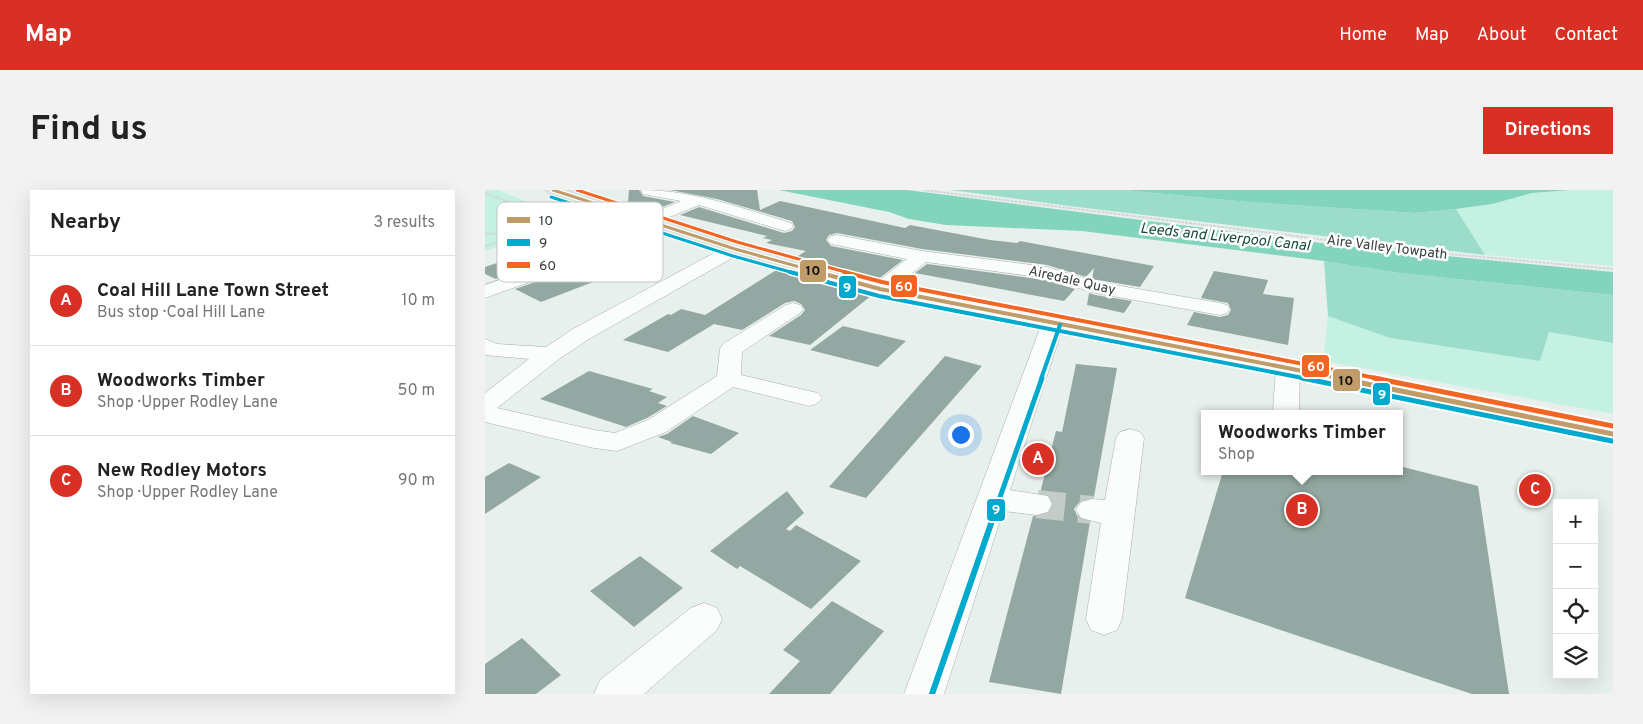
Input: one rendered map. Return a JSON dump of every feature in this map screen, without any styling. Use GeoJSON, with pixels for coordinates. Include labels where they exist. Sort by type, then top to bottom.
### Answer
{"type":"FeatureCollection","features":[{"type":"Feature","properties":{"kind":"main road"},"geometry":{"type":"LineString","coordinates":[[553,190],[592,202]]}},
{"type":"Feature","properties":{"kind":"main road"},"geometry":{"type":"LineString","coordinates":[[663,224],[735,249],[880,290],[1287,368],[1613,434]]}},
{"type":"Feature","properties":{"kind":"street"},"geometry":{"type":"LineString","coordinates":[[648,191],[698,200],[785,226]]}},
{"type":"Feature","properties":{"kind":"street"},"geometry":{"type":"LineString","coordinates":[[663,215],[698,200]]}},
{"type":"Feature","properties":{"kind":"street","name":"Airedale Quay"},"geometry":{"type":"LineString","coordinates":[[837,240],[922,256],[1047,273],[1095,287],[1221,309]]}},
{"type":"Feature","properties":{"kind":"street"},"geometry":{"type":"LineString","coordinates":[[485,405],[551,354],[581,334],[735,249]]}},
{"type":"Feature","properties":{"kind":"street"},"geometry":{"type":"LineString","coordinates":[[880,290],[922,256]]}},
{"type":"Feature","properties":{"kind":"street"},"geometry":{"type":"LineString","coordinates":[[485,292],[513,282]]}},
{"type":"Feature","properties":{"kind":"street"},"geometry":{"type":"LineString","coordinates":[[729,379],[731,350],[793,309]]}},
{"type":"Feature","properties":{"kind":"street"},"geometry":{"type":"LineString","coordinates":[[924,694],[1053,323]]}},
{"type":"Feature","properties":{"kind":"street"},"geometry":{"type":"LineString","coordinates":[[485,346],[491,350],[551,354]]}},
{"type":"Feature","properties":{"kind":"street"},"geometry":{"type":"LineString","coordinates":[[1286,410],[1287,368]]}},
{"type":"Feature","properties":{"kind":"street"},"geometry":{"type":"LineString","coordinates":[[485,414],[594,439],[617,442],[657,426],[729,379],[809,398]]}},
{"type":"Feature","properties":{"kind":"street"},"geometry":{"type":"LineString","coordinates":[[1103,619],[1105,512],[1129,438]]}},
{"type":"Feature","properties":{"kind":"street"},"geometry":{"type":"LineString","coordinates":[[993,499],[1037,504]]}},
{"type":"Feature","properties":{"kind":"street"},"geometry":{"type":"LineString","coordinates":[[614,694],[704,619]]}},
{"type":"Feature","properties":{"kind":"path","name":"Aire Valley Towpath"},"geometry":{"type":"LineString","coordinates":[[923,190],[1416,252],[1613,269]]}},
{"type":"Feature","properties":{"kind":"path"},"geometry":{"type":"LineString","coordinates":[[485,193],[510,202]]}},
{"type":"Feature","properties":{"kind":"path"},"geometry":{"type":"LineString","coordinates":[[485,246],[497,242]]}},
{"type":"Feature","properties":{"kind":"shaded area"},"geometry":{"type":"Polygon","coordinates":[[[485,190],[498,190],[529,202],[497,202],[497,247],[485,251],[485,190]]]}},
{"type":"Feature","properties":{"kind":"shaded area"},"geometry":{"type":"Polygon","coordinates":[[[951,190],[1124,190],[1248,202],[1415,213],[1456,209],[1485,255],[1069,206],[951,190]]]}},
{"type":"Feature","properties":{"kind":"shaded area"},"geometry":{"type":"Polygon","coordinates":[[[1570,190],[1613,190],[1613,266],[1485,255],[1456,209],[1492,204],[1532,193],[1570,190]]]}},
{"type":"Feature","properties":{"kind":"shaded area"},"geometry":{"type":"Polygon","coordinates":[[[1324,261],[1399,273],[1613,295],[1613,343],[1549,332],[1540,361],[1390,338],[1328,316],[1324,261]]]}},
{"type":"Feature","properties":{"kind":"shaded area"},"geometry":{"type":"Polygon","coordinates":[[[1328,316],[1390,338],[1540,361],[1549,332],[1613,343],[1613,414],[1323,361],[1328,316]]]}},
{"type":"Feature","properties":{"kind":"water","name":"Leeds and Liverpool Canal"},"geometry":{"type":"Polygon","coordinates":[[[779,190],[907,190],[1353,247],[1613,272],[1613,295],[1399,273],[1324,261],[1082,231],[946,225],[909,219],[889,212],[779,190]]]}},
{"type":"Feature","properties":{"kind":"water"},"geometry":{"type":"Polygon","coordinates":[[[1124,190],[1570,190],[1532,193],[1492,204],[1415,213],[1248,202],[1124,190]]]}},
{"type":"Feature","properties":{"kind":"building"},"geometry":{"type":"Polygon","coordinates":[[[629,190],[639,190],[643,196],[675,202],[663,207],[663,202],[628,202],[629,190]]]}},
{"type":"Feature","properties":{"kind":"building"},"geometry":{"type":"Polygon","coordinates":[[[670,190],[757,190],[760,210],[780,201],[905,228],[910,225],[990,240],[1017,243],[1020,241],[1154,266],[1140,287],[1092,279],[1094,268],[1086,277],[1047,265],[922,249],[837,233],[829,235],[826,240],[831,246],[903,260],[877,280],[795,258],[806,251],[766,243],[772,240],[763,238],[767,236],[680,215],[699,207],[784,233],[792,231],[795,227],[792,221],[717,199],[670,190]]]}},
{"type":"Feature","properties":{"kind":"building"},"geometry":{"type":"Polygon","coordinates":[[[497,263],[497,279],[485,274],[485,267],[497,263]]]}},
{"type":"Feature","properties":{"kind":"building"},"geometry":{"type":"Polygon","coordinates":[[[927,264],[1045,280],[1075,289],[1064,301],[915,273],[927,264]]]}},
{"type":"Feature","properties":{"kind":"building"},"geometry":{"type":"Polygon","coordinates":[[[778,269],[872,295],[810,345],[769,336],[801,315],[805,310],[801,304],[794,301],[785,303],[742,330],[714,324],[668,352],[623,340],[668,314],[671,315],[681,309],[705,315],[778,269]]]}},
{"type":"Feature","properties":{"kind":"building"},"geometry":{"type":"Polygon","coordinates":[[[1214,271],[1268,280],[1263,294],[1294,298],[1288,345],[1187,325],[1194,312],[1220,317],[1228,315],[1231,310],[1228,303],[1201,298],[1214,271]]]}},
{"type":"Feature","properties":{"kind":"building"},"geometry":{"type":"Polygon","coordinates":[[[535,282],[593,282],[541,302],[515,289],[535,282]]]}},
{"type":"Feature","properties":{"kind":"building"},"geometry":{"type":"Polygon","coordinates":[[[1089,293],[1132,301],[1124,313],[1087,305],[1089,293]]]}},
{"type":"Feature","properties":{"kind":"building"},"geometry":{"type":"Polygon","coordinates":[[[843,326],[906,341],[878,367],[810,350],[843,326]]]}},
{"type":"Feature","properties":{"kind":"building"},"geometry":{"type":"Polygon","coordinates":[[[945,356],[982,366],[866,498],[829,487],[945,356]]]}},
{"type":"Feature","properties":{"kind":"building"},"geometry":{"type":"Polygon","coordinates":[[[1076,364],[1117,368],[1094,497],[1081,500],[1074,509],[1079,519],[1090,522],[1061,694],[989,682],[1033,516],[1048,514],[1054,505],[1050,495],[1040,493],[1056,431],[1062,432],[1076,364]]]}},
{"type":"Feature","properties":{"kind":"building"},"geometry":{"type":"Polygon","coordinates":[[[589,371],[653,389],[649,391],[667,397],[658,403],[667,406],[647,418],[626,427],[540,399],[589,371]]]}},
{"type":"Feature","properties":{"kind":"building"},"geometry":{"type":"Polygon","coordinates":[[[693,416],[739,433],[711,454],[670,443],[672,442],[658,437],[667,434],[693,416]]]}},
{"type":"Feature","properties":{"kind":"building"},"geometry":{"type":"Polygon","coordinates":[[[509,463],[541,477],[485,514],[485,477],[509,463]]]}},
{"type":"Feature","properties":{"kind":"building"},"geometry":{"type":"Polygon","coordinates":[[[1403,467],[1478,486],[1509,694],[1472,694],[1185,598],[1222,475],[1403,475],[1403,467]]]}},
{"type":"Feature","properties":{"kind":"building"},"geometry":{"type":"Polygon","coordinates":[[[787,491],[804,513],[786,529],[790,531],[796,525],[861,561],[811,609],[740,566],[737,569],[710,551],[787,491]]]}},
{"type":"Feature","properties":{"kind":"building"},"geometry":{"type":"Polygon","coordinates":[[[640,556],[683,588],[634,627],[590,591],[640,556]]]}},
{"type":"Feature","properties":{"kind":"building"},"geometry":{"type":"Polygon","coordinates":[[[832,601],[884,631],[830,694],[769,694],[800,661],[783,650],[832,601]]]}},
{"type":"Feature","properties":{"kind":"building"},"geometry":{"type":"Polygon","coordinates":[[[522,638],[561,675],[536,694],[485,694],[485,664],[522,638]]]}},
{"type":"Feature","properties":{"kind":"tunnel"},"geometry":{"type":"LineString","coordinates":[[1037,504],[1092,510]]}},
{"type":"Feature","properties":{"kind":"transit line","name":"10"},"geometry":{"type":"LineString","coordinates":[[553,190],[590,202]]}},
{"type":"Feature","properties":{"kind":"transit line","name":"60"},"geometry":{"type":"LineString","coordinates":[[577,190],[614,202]]}},
{"type":"Feature","properties":{"kind":"transit line","name":"9"},"geometry":{"type":"LineString","coordinates":[[551,197],[566,202]]}},
{"type":"Feature","properties":{"kind":"transit line","name":"60"},"geometry":{"type":"LineString","coordinates":[[663,218],[737,242],[882,282],[1211,345],[1613,426]]}},
{"type":"Feature","properties":{"kind":"transit line","name":"10"},"geometry":{"type":"LineString","coordinates":[[663,226],[735,249],[880,289],[1210,352],[1613,434]]}},
{"type":"Feature","properties":{"kind":"transit line","name":"9"},"geometry":{"type":"LineString","coordinates":[[663,233],[733,256],[879,296],[1209,359],[1612,441]]}},
{"type":"Feature","properties":{"kind":"transit line","name":"9"},"geometry":{"type":"LineString","coordinates":[[932,694],[1060,325]]}},
{"type":"Feature","properties":{"kind":"place","name":"Coal Hill Lane Town Street"},"geometry":{"type":"Point","coordinates":[1038,459]}},
{"type":"Feature","properties":{"kind":"place","name":"New Rodley Motors"},"geometry":{"type":"Point","coordinates":[1535,490]}},
{"type":"Feature","properties":{"kind":"place","name":"Woodworks Timber"},"geometry":{"type":"Point","coordinates":[1302,510]}}]}
